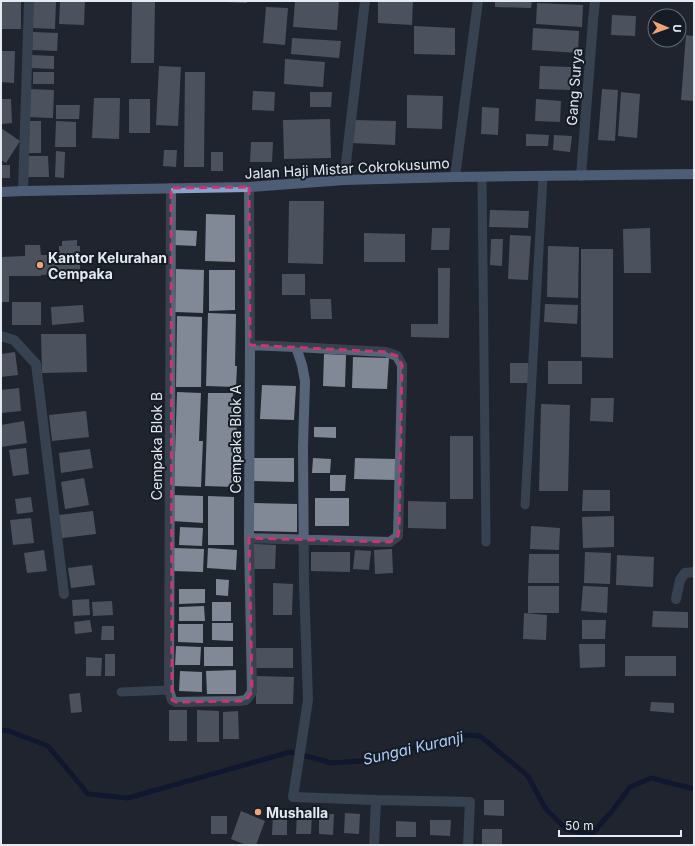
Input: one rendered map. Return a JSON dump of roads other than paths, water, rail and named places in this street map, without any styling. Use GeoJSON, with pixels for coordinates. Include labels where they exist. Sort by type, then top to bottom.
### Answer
{"type":"FeatureCollection","features":[{"type":"Feature","properties":{"kind":"main road","name":"Jalan Haji Mistar Cokrokusumo"},"geometry":{"type":"LineString","coordinates":[[1,192],[23,190],[249,186],[344,180],[455,177],[694,174]]}},
{"type":"Feature","properties":{"kind":"street"},"geometry":{"type":"LineString","coordinates":[[23,190],[29,1]]}},
{"type":"Feature","properties":{"kind":"street"},"geometry":{"type":"LineString","coordinates":[[344,180],[365,1]]}},
{"type":"Feature","properties":{"kind":"street"},"geometry":{"type":"LineString","coordinates":[[455,177],[478,1]]}},
{"type":"Feature","properties":{"kind":"street","name":"Gang Surya"},"geometry":{"type":"LineString","coordinates":[[581,176],[593,21],[596,1]]}},
{"type":"Feature","properties":{"kind":"street","name":"Cempaka Blok A"},"geometry":{"type":"LineString","coordinates":[[169,690],[172,700],[176,702],[239,701],[246,700],[252,692],[249,538],[249,186]]}},
{"type":"Feature","properties":{"kind":"street","name":"Cempaka Blok B"},"geometry":{"type":"LineString","coordinates":[[169,690],[171,188]]}},
{"type":"Feature","properties":{"kind":"street"},"geometry":{"type":"LineString","coordinates":[[1,336],[14,340],[36,364],[64,594]]}},
{"type":"Feature","properties":{"kind":"street"},"geometry":{"type":"LineString","coordinates":[[249,538],[390,542],[398,536],[402,365],[397,356],[386,352],[250,346]]}},
{"type":"Feature","properties":{"kind":"street"},"geometry":{"type":"LineString","coordinates":[[296,347],[305,381],[303,447],[308,700],[293,797],[470,802],[468,845]]}},
{"type":"Feature","properties":{"kind":"street"},"geometry":{"type":"LineString","coordinates":[[676,598],[680,580],[685,573],[694,572]]}},
{"type":"Feature","properties":{"kind":"street"},"geometry":{"type":"LineString","coordinates":[[374,845],[376,800]]}},
{"type":"Feature","properties":{"kind":"lane"},"geometry":{"type":"LineString","coordinates":[[525,505],[543,176]]}},
{"type":"Feature","properties":{"kind":"lane"},"geometry":{"type":"LineString","coordinates":[[482,177],[486,542]]}},
{"type":"Feature","properties":{"kind":"lane"},"geometry":{"type":"LineString","coordinates":[[121,692],[169,690]]}},
{"type":"Feature","properties":{"kind":"waterway","name":"Sungai Kuranji"},"geometry":{"type":"LineString","coordinates":[[1,730],[9,731],[48,746],[88,794],[128,798],[290,752],[332,763],[373,760],[429,743],[466,735],[480,736],[528,776],[545,808],[566,829],[591,835],[613,810],[630,787],[651,778],[694,789]]}},
{"type":"Feature","properties":{"kind":"place","name":"Kantor Kelurahan Cempaka"},"geometry":{"type":"Point","coordinates":[40,265]}},
{"type":"Feature","properties":{"kind":"place","name":"Mushalla"},"geometry":{"type":"Point","coordinates":[258,812]}}]}
